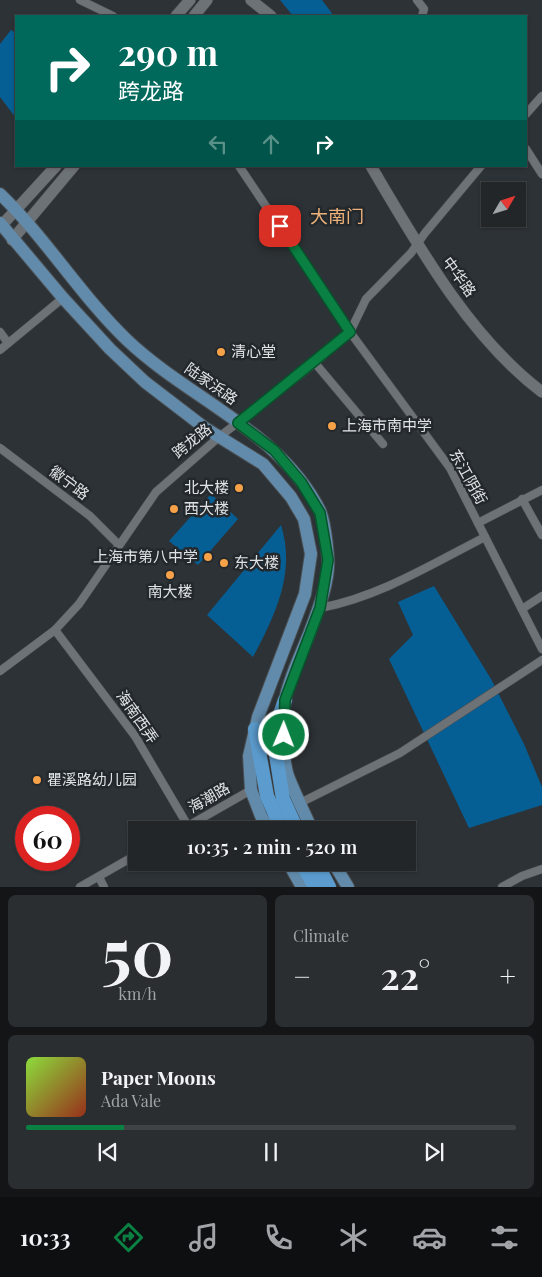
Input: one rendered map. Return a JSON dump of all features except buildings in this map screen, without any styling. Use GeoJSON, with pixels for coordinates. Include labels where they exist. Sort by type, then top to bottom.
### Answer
{"type":"FeatureCollection","features":[{"type":"Feature","properties":{"kind":"highway"},"geometry":{"type":"LineString","coordinates":[[285,700],[273,735],[282,799],[293,821]]}},
{"type":"Feature","properties":{"kind":"highway"},"geometry":{"type":"LineString","coordinates":[[255,728],[267,796],[278,821]]}},
{"type":"Feature","properties":{"kind":"highway"},"geometry":{"type":"LineString","coordinates":[[306,871],[315,887]]}},
{"type":"Feature","properties":{"kind":"highway"},"geometry":{"type":"LineString","coordinates":[[321,871],[330,887]]}},
{"type":"Feature","properties":{"kind":"main road","name":"陆家浜路"},"geometry":{"type":"LineString","coordinates":[[0,194],[17,210],[77,287],[126,339],[159,368],[274,450],[301,482],[320,513],[328,560],[320,608],[285,700],[285,761],[308,821]]}},
{"type":"Feature","properties":{"kind":"main road"},"geometry":{"type":"LineString","coordinates":[[1,224],[12,240],[62,298],[110,349],[145,382],[219,437],[263,464],[291,497],[304,519],[311,554],[305,594],[255,728],[249,756],[251,790],[265,821]]}},
{"type":"Feature","properties":{"kind":"main road"},"geometry":{"type":"LineString","coordinates":[[293,871],[302,887]]}},
{"type":"Feature","properties":{"kind":"main road"},"geometry":{"type":"LineString","coordinates":[[338,871],[348,887]]}},
{"type":"Feature","properties":{"kind":"street"},"geometry":{"type":"LineString","coordinates":[[80,0],[111,15]]}},
{"type":"Feature","properties":{"kind":"street"},"geometry":{"type":"LineString","coordinates":[[177,15],[190,0]]}},
{"type":"Feature","properties":{"kind":"street"},"geometry":{"type":"LineString","coordinates":[[195,15],[207,0]]}},
{"type":"Feature","properties":{"kind":"street"},"geometry":{"type":"LineString","coordinates":[[251,0],[270,15]]}},
{"type":"Feature","properties":{"kind":"street"},"geometry":{"type":"LineString","coordinates":[[420,1],[424,9],[422,15]]}},
{"type":"Feature","properties":{"kind":"street"},"geometry":{"type":"LineString","coordinates":[[527,113],[542,96]]}},
{"type":"Feature","properties":{"kind":"street"},"geometry":{"type":"LineString","coordinates":[[527,151],[542,174]]}},
{"type":"Feature","properties":{"kind":"street"},"geometry":{"type":"LineString","coordinates":[[1,224],[17,210],[55,167]]}},
{"type":"Feature","properties":{"kind":"street"},"geometry":{"type":"LineString","coordinates":[[12,240],[73,167]]}},
{"type":"Feature","properties":{"kind":"street","name":"东江阴街"},"geometry":{"type":"LineString","coordinates":[[240,167],[350,332],[450,468],[542,649]]}},
{"type":"Feature","properties":{"kind":"street","name":"中华路"},"geometry":{"type":"LineString","coordinates":[[372,167],[442,282],[491,343],[525,379],[542,392]]}},
{"type":"Feature","properties":{"kind":"street","name":"跨龙路"},"geometry":{"type":"LineString","coordinates":[[0,671],[55,630],[79,604],[118,544],[156,492],[219,437],[315,363],[350,332],[366,299],[386,281],[480,167]]}},
{"type":"Feature","properties":{"kind":"street"},"geometry":{"type":"LineString","coordinates":[[0,350],[62,298]]}},
{"type":"Feature","properties":{"kind":"street"},"geometry":{"type":"LineString","coordinates":[[0,332],[8,343]]}},
{"type":"Feature","properties":{"kind":"street"},"geometry":{"type":"LineString","coordinates":[[315,363],[383,444]]}},
{"type":"Feature","properties":{"kind":"street","name":"徽宁路"},"geometry":{"type":"LineString","coordinates":[[0,448],[90,516],[118,544]]}},
{"type":"Feature","properties":{"kind":"street"},"geometry":{"type":"LineString","coordinates":[[478,522],[542,490]]}},
{"type":"Feature","properties":{"kind":"street"},"geometry":{"type":"LineString","coordinates":[[522,499],[542,535]]}},
{"type":"Feature","properties":{"kind":"street"},"geometry":{"type":"LineString","coordinates":[[320,608],[343,603],[378,590],[485,537]]}},
{"type":"Feature","properties":{"kind":"street"},"geometry":{"type":"LineString","coordinates":[[522,609],[542,596]]}},
{"type":"Feature","properties":{"kind":"street","name":"海南西弄"},"geometry":{"type":"LineString","coordinates":[[55,630],[135,736],[181,821]]}},
{"type":"Feature","properties":{"kind":"street"},"geometry":{"type":"LineString","coordinates":[[300,803],[400,753],[542,660]]}},
{"type":"Feature","properties":{"kind":"street","name":"海潮路"},"geometry":{"type":"LineString","coordinates":[[197,821],[251,790]]}},
{"type":"Feature","properties":{"kind":"street"},"geometry":{"type":"LineString","coordinates":[[80,887],[128,860]]}},
{"type":"Feature","properties":{"kind":"street"},"geometry":{"type":"LineString","coordinates":[[502,887],[522,876],[542,869]]}},
{"type":"Feature","properties":{"kind":"street"},"geometry":{"type":"LineString","coordinates":[[99,876],[104,887]]}},
{"type":"Feature","properties":{"kind":"shaded area"},"geometry":{"type":"Polygon","coordinates":[[[280,0],[322,0],[333,15],[292,15],[280,0]]]}},
{"type":"Feature","properties":{"kind":"shaded area"},"geometry":{"type":"Polygon","coordinates":[[[11,30],[15,32],[15,117],[0,97],[0,44],[11,30]]]}},
{"type":"Feature","properties":{"kind":"shaded area"},"geometry":{"type":"Polygon","coordinates":[[[211,494],[238,519],[198,565],[169,541],[211,494]]]}},
{"type":"Feature","properties":{"kind":"shaded area"},"geometry":{"type":"Polygon","coordinates":[[[281,525],[285,543],[285,577],[269,625],[253,657],[207,615],[281,525]]]}},
{"type":"Feature","properties":{"kind":"shaded area"},"geometry":{"type":"Polygon","coordinates":[[[434,586],[491,679],[524,744],[542,787],[542,805],[469,828],[389,659],[413,635],[398,602],[434,586]]]}},
{"type":"Feature","properties":{"kind":"place","name":"清心堂"},"geometry":{"type":"Point","coordinates":[221,352]}},
{"type":"Feature","properties":{"kind":"place","name":"上海市南中学"},"geometry":{"type":"Point","coordinates":[332,426]}},
{"type":"Feature","properties":{"kind":"place","name":"北大楼"},"geometry":{"type":"Point","coordinates":[239,488]}},
{"type":"Feature","properties":{"kind":"place","name":"西大楼"},"geometry":{"type":"Point","coordinates":[174,509]}},
{"type":"Feature","properties":{"kind":"place","name":"上海市第八中学"},"geometry":{"type":"Point","coordinates":[208,557]}},
{"type":"Feature","properties":{"kind":"place","name":"东大楼"},"geometry":{"type":"Point","coordinates":[224,563]}},
{"type":"Feature","properties":{"kind":"place","name":"南大楼"},"geometry":{"type":"Point","coordinates":[170,575]}},
{"type":"Feature","properties":{"kind":"place","name":"瞿溪路幼儿园"},"geometry":{"type":"Point","coordinates":[37,780]}},
{"type":"Feature","properties":{"kind":"district","name":"大南门"},"geometry":{"type":"Point","coordinates":[337,217]}},
{"type":"Feature","properties":{"kind":"route"},"geometry":{"type":"LineString","coordinates":[[280,226],[350,332],[315,363],[238,423],[274,450],[301,482],[320,513],[328,560],[320,608],[285,700],[284,735]]}}]}
